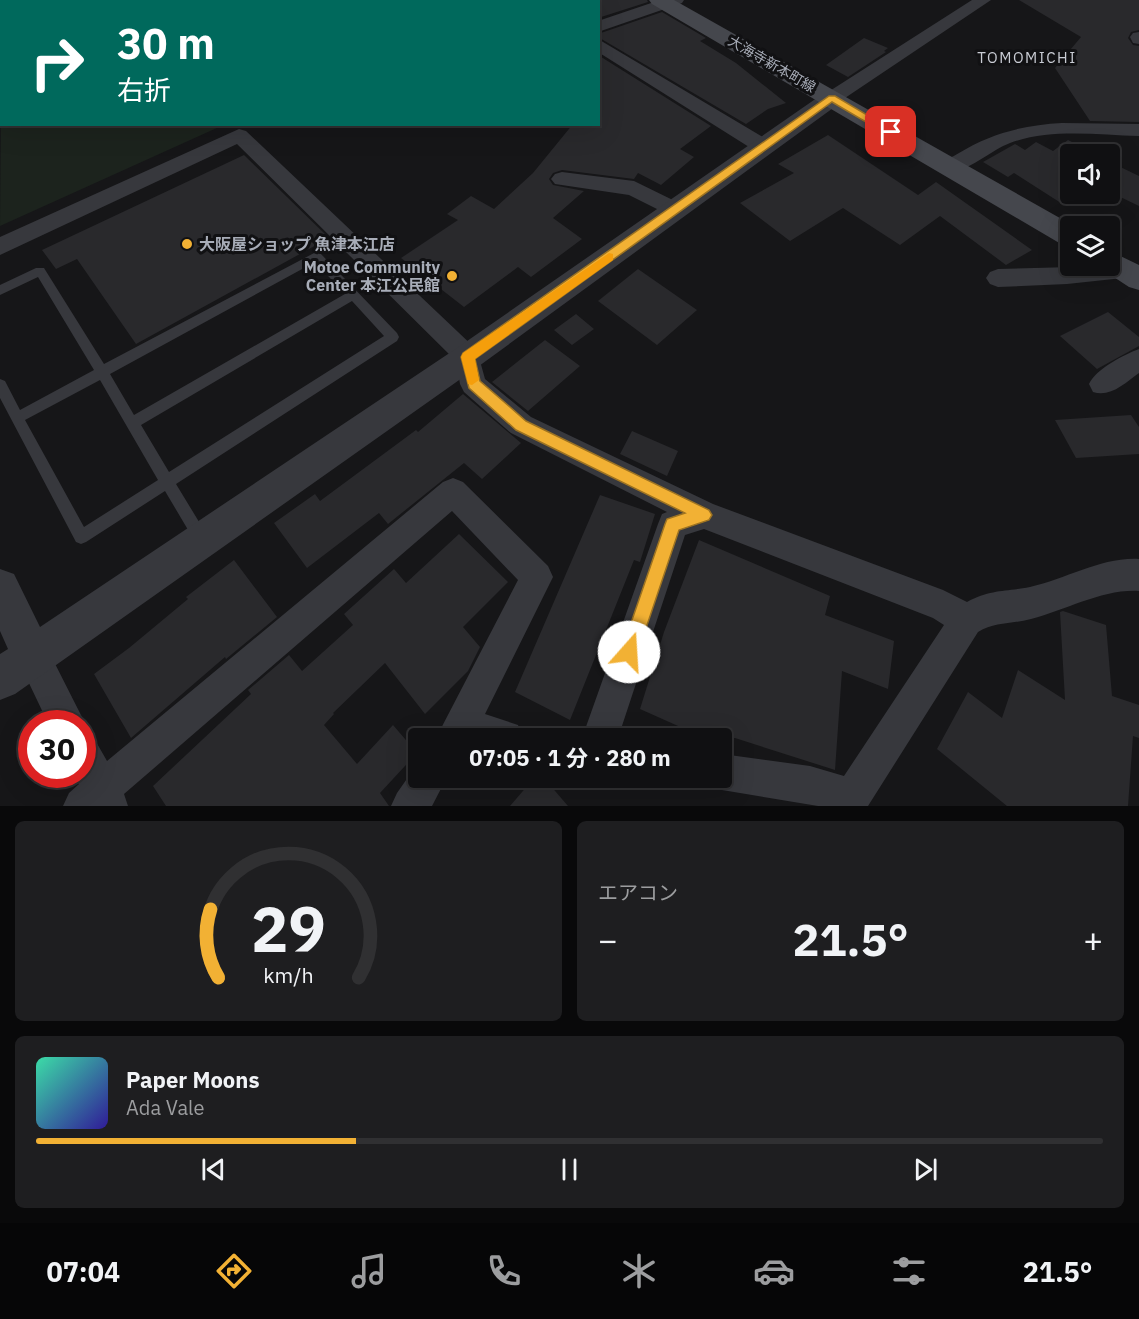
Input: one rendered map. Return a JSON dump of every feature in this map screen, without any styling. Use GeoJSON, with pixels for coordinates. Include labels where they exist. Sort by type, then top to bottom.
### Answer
{"type":"FeatureCollection","features":[{"type":"Feature","properties":{"kind":"main road","name":"大海寺新本町線"},"geometry":{"type":"LineString","coordinates":[[668,2],[1060,231]]}},
{"type":"Feature","properties":{"kind":"street"},"geometry":{"type":"LineString","coordinates":[[0,679],[468,357],[832,98],[983,0]]}},
{"type":"Feature","properties":{"kind":"street"},"geometry":{"type":"LineString","coordinates":[[600,26],[668,2]]}},
{"type":"Feature","properties":{"kind":"street"},"geometry":{"type":"LineString","coordinates":[[600,45],[764,147]]}},
{"type":"Feature","properties":{"kind":"street"},"geometry":{"type":"LineString","coordinates":[[951,167],[986,145],[1011,137],[1058,128],[1139,130]]}},
{"type":"Feature","properties":{"kind":"street"},"geometry":{"type":"LineString","coordinates":[[0,247],[239,135],[468,357],[473,384],[521,425],[704,515],[943,606],[966,620]]}},
{"type":"Feature","properties":{"kind":"street"},"geometry":{"type":"LineString","coordinates":[[562,179],[634,188],[675,210]]}},
{"type":"Feature","properties":{"kind":"street"},"geometry":{"type":"LineString","coordinates":[[998,278],[1067,276],[1124,270]]}},
{"type":"Feature","properties":{"kind":"street"},"geometry":{"type":"LineString","coordinates":[[1102,384],[1139,360]]}},
{"type":"Feature","properties":{"kind":"street"},"geometry":{"type":"LineString","coordinates":[[98,800],[453,492],[537,577],[461,728]]}},
{"type":"Feature","properties":{"kind":"street"},"geometry":{"type":"LineString","coordinates":[[603,728],[673,524],[704,515]]}},
{"type":"Feature","properties":{"kind":"street"},"geometry":{"type":"LineString","coordinates":[[732,773],[810,784],[849,802],[966,620],[988,608],[1030,603],[1121,574],[1139,575]]}},
{"type":"Feature","properties":{"kind":"street"},"geometry":{"type":"LineString","coordinates":[[0,588],[60,710]]}},
{"type":"Feature","properties":{"kind":"street"},"geometry":{"type":"LineString","coordinates":[[410,806],[422,788]]}},
{"type":"Feature","properties":{"kind":"lane"},"geometry":{"type":"LineString","coordinates":[[0,385],[17,418],[81,537],[393,337],[316,256],[17,418]]}},
{"type":"Feature","properties":{"kind":"lane"},"geometry":{"type":"LineString","coordinates":[[0,290],[40,271],[202,540]]}},
{"type":"Feature","properties":{"kind":"lane"},"geometry":{"type":"LineString","coordinates":[[132,423],[353,295]]}},
{"type":"Feature","properties":{"kind":"shaded area"},"geometry":{"type":"Polygon","coordinates":[[[1,126],[219,126],[219,127],[0,226],[1,126]]]}},
{"type":"Feature","properties":{"kind":"building"},"geometry":{"type":"Polygon","coordinates":[[[600,0],[647,0],[648,2],[600,17],[600,0]]]}},
{"type":"Feature","properties":{"kind":"building"},"geometry":{"type":"Polygon","coordinates":[[[1019,0],[1139,0],[1139,30],[1131,32],[1128,38],[1133,45],[1139,46],[1139,122],[1090,121],[1055,68],[1081,37],[1019,0]]]}},
{"type":"Feature","properties":{"kind":"building"},"geometry":{"type":"Polygon","coordinates":[[[662,12],[706,38],[700,41],[736,63],[786,103],[768,109],[746,124],[600,38],[600,33],[662,12]]]}},
{"type":"Feature","properties":{"kind":"building"},"geometry":{"type":"Polygon","coordinates":[[[864,38],[888,48],[884,51],[886,52],[848,77],[826,65],[864,38]]]}},
{"type":"Feature","properties":{"kind":"building"},"geometry":{"type":"Polygon","coordinates":[[[600,56],[711,126],[680,149],[694,157],[661,185],[638,173],[634,179],[562,170],[553,173],[549,179],[553,185],[584,191],[553,218],[582,239],[531,277],[518,267],[464,307],[401,258],[458,220],[447,214],[471,196],[494,209],[533,173],[571,126],[600,126],[600,56]]]}},
{"type":"Feature","properties":{"kind":"building"},"geometry":{"type":"Polygon","coordinates":[[[828,135],[918,195],[936,182],[1032,250],[1006,265],[940,216],[900,245],[843,208],[790,241],[740,203],[794,173],[778,164],[828,135]]]}},
{"type":"Feature","properties":{"kind":"building"},"geometry":{"type":"Polygon","coordinates":[[[1068,140],[1076,144],[1063,144],[1068,140]]]}},
{"type":"Feature","properties":{"kind":"building"},"geometry":{"type":"Polygon","coordinates":[[[1036,142],[1053,151],[1060,146],[1060,202],[1014,173],[1008,177],[983,162],[1015,144],[1025,150],[1036,142]]]}},
{"type":"Feature","properties":{"kind":"building","name":"大阪屋ショップ 魚津本江店"},"geometry":{"type":"Polygon","coordinates":[[[244,155],[329,238],[136,344],[77,259],[56,269],[42,250],[244,155]]]}},
{"type":"Feature","properties":{"kind":"building"},"geometry":{"type":"Polygon","coordinates":[[[1120,167],[1139,176],[1139,206],[1120,197],[1120,167]]]}},
{"type":"Feature","properties":{"kind":"building"},"geometry":{"type":"Polygon","coordinates":[[[638,269],[697,310],[657,345],[598,301],[638,269]]]}},
{"type":"Feature","properties":{"kind":"building"},"geometry":{"type":"Polygon","coordinates":[[[1108,312],[1139,337],[1139,346],[1097,369],[1060,336],[1108,312]]]}},
{"type":"Feature","properties":{"kind":"building"},"geometry":{"type":"Polygon","coordinates":[[[576,314],[594,329],[572,345],[554,330],[576,314]]]}},
{"type":"Feature","properties":{"kind":"building"},"geometry":{"type":"Polygon","coordinates":[[[545,340],[580,366],[528,411],[492,382],[545,340]]]}},
{"type":"Feature","properties":{"kind":"building"},"geometry":{"type":"Polygon","coordinates":[[[463,394],[521,443],[482,479],[464,463],[388,524],[379,513],[307,568],[274,523],[315,494],[320,501],[416,430],[418,432],[463,394]]]}},
{"type":"Feature","properties":{"kind":"building"},"geometry":{"type":"Polygon","coordinates":[[[1131,415],[1139,427],[1139,454],[1076,458],[1055,420],[1131,415]]]}},
{"type":"Feature","properties":{"kind":"building"},"geometry":{"type":"Polygon","coordinates":[[[632,431],[678,451],[667,476],[620,454],[632,431]]]}},
{"type":"Feature","properties":{"kind":"building"},"geometry":{"type":"Polygon","coordinates":[[[600,495],[655,514],[640,562],[634,560],[570,720],[515,692],[600,495]]]}},
{"type":"Feature","properties":{"kind":"building"},"geometry":{"type":"Polygon","coordinates":[[[459,534],[508,582],[463,627],[480,647],[468,671],[425,714],[385,663],[333,713],[324,725],[357,764],[393,725],[408,742],[408,763],[380,793],[389,806],[166,806],[153,786],[251,694],[248,690],[289,655],[302,671],[353,625],[344,614],[394,569],[406,583],[459,534]]]}},
{"type":"Feature","properties":{"kind":"building"},"geometry":{"type":"Polygon","coordinates":[[[699,540],[830,596],[825,615],[894,641],[888,689],[842,671],[835,770],[732,738],[732,728],[683,728],[640,709],[664,632],[699,540]]]}},
{"type":"Feature","properties":{"kind":"building"},"geometry":{"type":"Polygon","coordinates":[[[234,560],[277,617],[226,659],[225,657],[131,738],[94,674],[129,648],[188,599],[186,597],[234,560]]]}},
{"type":"Feature","properties":{"kind":"building"},"geometry":{"type":"Polygon","coordinates":[[[1060,612],[1106,625],[1112,696],[1139,705],[1139,738],[1133,736],[1128,806],[1007,806],[937,749],[968,692],[1002,718],[1018,670],[1065,700],[1060,612]]]}},
{"type":"Feature","properties":{"kind":"building"},"geometry":{"type":"Polygon","coordinates":[[[526,788],[552,788],[568,806],[510,806],[526,788]]]}},
{"type":"Feature","properties":{"kind":"slow traffic"},"geometry":{"type":"LineString","coordinates":[[472,380],[468,357],[609,257]]}},
{"type":"Feature","properties":{"kind":"place","name":"大阪屋ショップ 魚津本江店"},"geometry":{"type":"Point","coordinates":[187,244]}},
{"type":"Feature","properties":{"kind":"place","name":"Motoe Community Center 本江公民館"},"geometry":{"type":"Point","coordinates":[452,276]}},
{"type":"Feature","properties":{"kind":"district","name":"TOMOMICHI"},"geometry":{"type":"Point","coordinates":[1027,58]}},
{"type":"Feature","properties":{"kind":"route"},"geometry":{"type":"LineString","coordinates":[[629,652],[673,524],[704,515],[521,425],[473,384],[468,357],[832,98],[891,132]]}}]}
